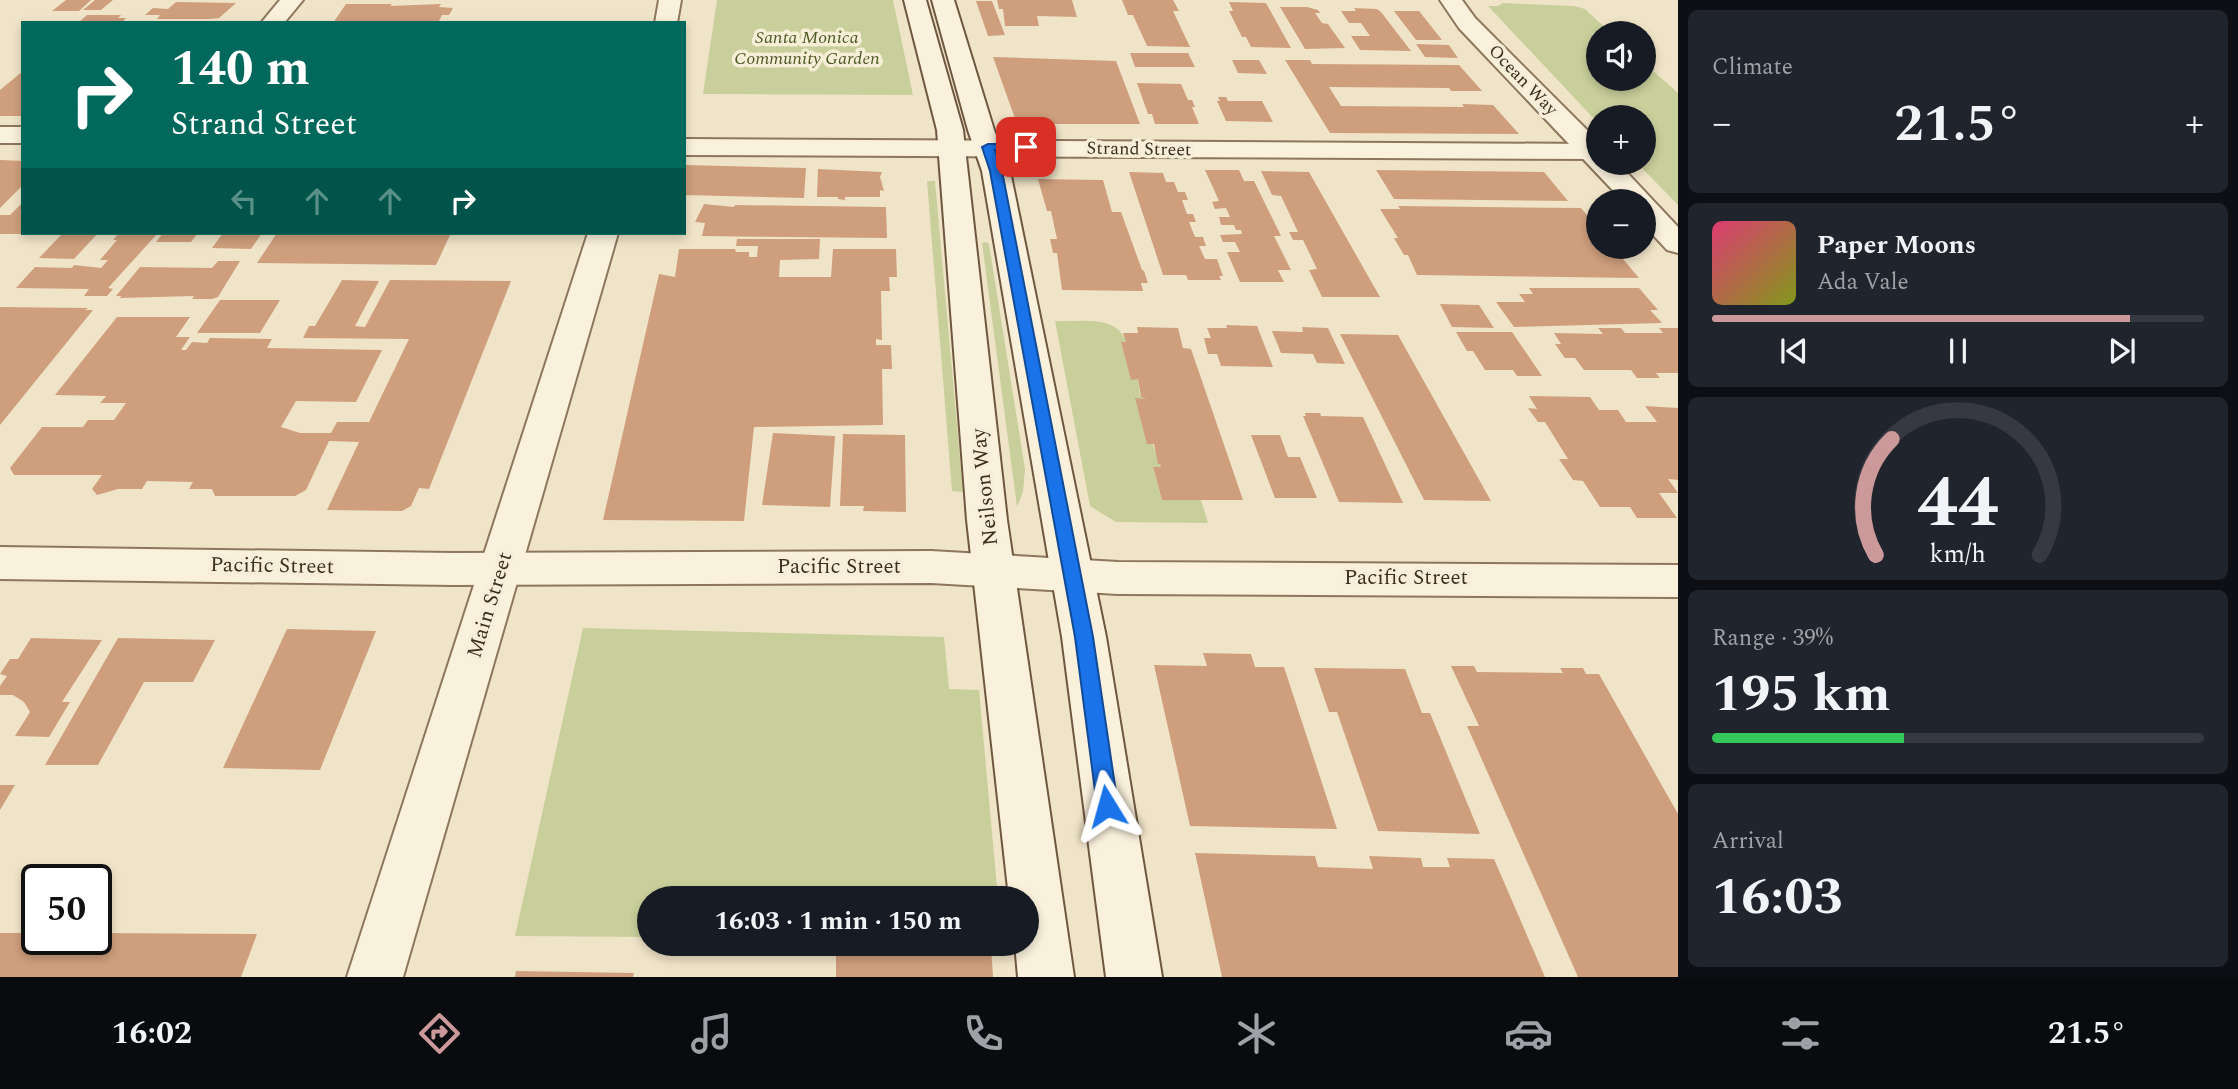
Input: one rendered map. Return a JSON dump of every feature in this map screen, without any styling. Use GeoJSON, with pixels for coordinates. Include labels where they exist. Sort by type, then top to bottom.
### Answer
{"type":"FeatureCollection","features":[{"type":"Feature","properties":{"kind":"street"},"geometry":{"type":"LineString","coordinates":[[274,21],[292,0]]}},
{"type":"Feature","properties":{"kind":"street"},"geometry":{"type":"LineString","coordinates":[[666,21],[670,0]]}},
{"type":"Feature","properties":{"kind":"street","name":"Neilson Way"},"geometry":{"type":"LineString","coordinates":[[915,0],[950,130],[996,171],[1084,637],[1134,977]]}},
{"type":"Feature","properties":{"kind":"street","name":"Neilson Way"},"geometry":{"type":"LineString","coordinates":[[943,0],[970,148],[1046,977]]}},
{"type":"Feature","properties":{"kind":"street","name":"Ocean Way"},"geometry":{"type":"LineString","coordinates":[[1451,0],[1467,23],[1586,145]]}},
{"type":"Feature","properties":{"kind":"street"},"geometry":{"type":"LineString","coordinates":[[0,135],[21,135]]}},
{"type":"Feature","properties":{"kind":"street","name":"Strand Street"},"geometry":{"type":"LineString","coordinates":[[686,147],[970,148],[1586,157]]}},
{"type":"Feature","properties":{"kind":"street","name":"Ocean Way"},"geometry":{"type":"LineString","coordinates":[[1614,175],[1627,189]]}},
{"type":"Feature","properties":{"kind":"street"},"geometry":{"type":"LineString","coordinates":[[1656,221],[1678,244]]}},
{"type":"Feature","properties":{"kind":"street","name":"Main Street"},"geometry":{"type":"LineString","coordinates":[[375,977],[602,235]]}},
{"type":"Feature","properties":{"kind":"street","name":"Pacific Street"},"geometry":{"type":"LineString","coordinates":[[0,563],[501,569],[931,567],[1071,576],[1678,581]]}},
{"type":"Feature","properties":{"kind":"green space","name":"Santa Monica Community Garden"},"geometry":{"type":"Polygon","coordinates":[[[717,0],[893,0],[913,95],[703,94],[717,0]]]}},
{"type":"Feature","properties":{"kind":"green space"},"geometry":{"type":"Polygon","coordinates":[[[1503,3],[1574,6],[1585,9],[1598,21],[1586,21],[1586,91],[1656,91],[1656,74],[1678,93],[1678,205],[1649,175],[1656,175],[1656,105],[1586,105],[1586,110],[1488,6],[1503,3]]]}},
{"type":"Feature","properties":{"kind":"green space"},"geometry":{"type":"Polygon","coordinates":[[[927,181],[935,181],[963,492],[952,491],[927,181]]]}},
{"type":"Feature","properties":{"kind":"green space"},"geometry":{"type":"Polygon","coordinates":[[[982,243],[989,244],[1025,469],[1023,492],[1017,507],[982,243]]]}},
{"type":"Feature","properties":{"kind":"green space"},"geometry":{"type":"Polygon","coordinates":[[[1055,321],[1096,321],[1115,327],[1122,333],[1126,342],[1121,342],[1131,379],[1138,379],[1140,396],[1146,399],[1136,399],[1161,467],[1153,468],[1162,500],[1201,500],[1208,523],[1116,522],[1090,506],[1055,321]]]}},
{"type":"Feature","properties":{"kind":"green space"},"geometry":{"type":"Polygon","coordinates":[[[583,628],[944,637],[949,689],[979,690],[997,886],[637,886],[637,937],[515,936],[583,628]]]}},
{"type":"Feature","properties":{"kind":"building"},"geometry":{"type":"Polygon","coordinates":[[[66,0],[91,0],[79,11],[52,11],[66,0]]]}},
{"type":"Feature","properties":{"kind":"building"},"geometry":{"type":"Polygon","coordinates":[[[95,0],[113,0],[101,10],[83,10],[95,0]]]}},
{"type":"Feature","properties":{"kind":"building"},"geometry":{"type":"Polygon","coordinates":[[[997,0],[1072,0],[1077,17],[1037,16],[1039,26],[1005,26],[1003,9],[999,9],[997,0]]]}},
{"type":"Feature","properties":{"kind":"building"},"geometry":{"type":"Polygon","coordinates":[[[1122,0],[1173,0],[1179,11],[1173,11],[1190,47],[1147,46],[1133,15],[1128,15],[1122,0]]]}},
{"type":"Feature","properties":{"kind":"building"},"geometry":{"type":"Polygon","coordinates":[[[976,1],[992,1],[1005,35],[988,36],[976,1]]]}},
{"type":"Feature","properties":{"kind":"building"},"geometry":{"type":"Polygon","coordinates":[[[176,2],[236,3],[219,18],[157,19],[160,15],[145,15],[153,8],[168,9],[176,2]]]}},
{"type":"Feature","properties":{"kind":"building"},"geometry":{"type":"Polygon","coordinates":[[[1229,2],[1266,3],[1291,48],[1251,47],[1246,37],[1242,37],[1229,11],[1233,11],[1229,2]]]}},
{"type":"Feature","properties":{"kind":"building"},"geometry":{"type":"Polygon","coordinates":[[[346,4],[441,4],[439,7],[453,8],[449,15],[442,15],[439,21],[334,21],[346,4]]]}},
{"type":"Feature","properties":{"kind":"building"},"geometry":{"type":"Polygon","coordinates":[[[1280,7],[1307,7],[1318,10],[1320,13],[1315,13],[1322,23],[1328,24],[1345,48],[1305,49],[1280,7]]]}},
{"type":"Feature","properties":{"kind":"building"},"geometry":{"type":"Polygon","coordinates":[[[1354,8],[1377,9],[1381,12],[1411,51],[1360,50],[1351,36],[1370,36],[1361,23],[1349,23],[1341,11],[1356,11],[1354,8]]]}},
{"type":"Feature","properties":{"kind":"building"},"geometry":{"type":"Polygon","coordinates":[[[1394,11],[1419,11],[1442,40],[1416,40],[1394,11]]]}},
{"type":"Feature","properties":{"kind":"building"},"geometry":{"type":"Polygon","coordinates":[[[87,15],[121,15],[118,18],[126,18],[123,21],[80,21],[87,15]]]}},
{"type":"Feature","properties":{"kind":"building"},"geometry":{"type":"Polygon","coordinates":[[[1416,44],[1449,45],[1458,58],[1425,57],[1416,44]]]}},
{"type":"Feature","properties":{"kind":"building"},"geometry":{"type":"Polygon","coordinates":[[[1130,53],[1188,53],[1195,67],[1135,67],[1130,53]]]}},
{"type":"Feature","properties":{"kind":"building"},"geometry":{"type":"Polygon","coordinates":[[[993,57],[1116,61],[1140,124],[1017,124],[993,57]]]}},
{"type":"Feature","properties":{"kind":"building"},"geometry":{"type":"Polygon","coordinates":[[[1232,60],[1259,60],[1267,74],[1238,73],[1232,60]]]}},
{"type":"Feature","properties":{"kind":"building"},"geometry":{"type":"Polygon","coordinates":[[[1285,60],[1310,60],[1312,64],[1459,65],[1482,91],[1451,91],[1449,88],[1329,87],[1341,106],[1493,105],[1519,134],[1330,133],[1285,60]]]}},
{"type":"Feature","properties":{"kind":"building"},"geometry":{"type":"Polygon","coordinates":[[[21,73],[21,116],[0,116],[0,90],[21,73]]]}},
{"type":"Feature","properties":{"kind":"building"},"geometry":{"type":"Polygon","coordinates":[[[1137,83],[1181,84],[1188,100],[1192,100],[1199,124],[1155,124],[1152,114],[1148,114],[1137,83]]]}},
{"type":"Feature","properties":{"kind":"building"},"geometry":{"type":"Polygon","coordinates":[[[1218,97],[1226,97],[1228,101],[1262,101],[1273,122],[1226,121],[1217,101],[1220,101],[1218,97]]]}},
{"type":"Feature","properties":{"kind":"building"},"geometry":{"type":"Polygon","coordinates":[[[0,160],[21,161],[21,187],[0,208],[0,160]]]}},
{"type":"Feature","properties":{"kind":"building"},"geometry":{"type":"Polygon","coordinates":[[[686,165],[806,168],[804,198],[686,195],[686,165]]]}},
{"type":"Feature","properties":{"kind":"building"},"geometry":{"type":"Polygon","coordinates":[[[818,169],[882,172],[880,177],[884,191],[880,190],[880,197],[845,197],[845,200],[838,197],[817,197],[818,169]]]}},
{"type":"Feature","properties":{"kind":"building"},"geometry":{"type":"Polygon","coordinates":[[[1205,170],[1239,170],[1244,181],[1254,181],[1281,236],[1274,236],[1291,270],[1278,270],[1284,282],[1240,282],[1227,252],[1240,252],[1235,242],[1223,242],[1220,235],[1242,234],[1241,230],[1236,230],[1234,225],[1221,225],[1219,217],[1230,217],[1226,208],[1215,209],[1212,202],[1219,201],[1205,170]]]}},
{"type":"Feature","properties":{"kind":"building"},"geometry":{"type":"Polygon","coordinates":[[[1376,170],[1544,172],[1568,201],[1394,199],[1376,170]]]}},
{"type":"Feature","properties":{"kind":"building"},"geometry":{"type":"Polygon","coordinates":[[[1261,171],[1309,172],[1380,297],[1322,297],[1309,270],[1317,269],[1303,240],[1293,240],[1289,232],[1298,232],[1281,196],[1272,195],[1261,171]]]}},
{"type":"Feature","properties":{"kind":"building"},"geometry":{"type":"Polygon","coordinates":[[[1129,172],[1163,173],[1166,182],[1174,182],[1178,192],[1185,192],[1188,200],[1182,200],[1187,214],[1193,214],[1196,222],[1189,222],[1195,237],[1203,237],[1206,246],[1199,246],[1205,259],[1217,259],[1223,276],[1219,276],[1221,280],[1188,280],[1186,275],[1163,275],[1129,172]]]}},
{"type":"Feature","properties":{"kind":"building"},"geometry":{"type":"Polygon","coordinates":[[[1038,179],[1103,180],[1112,212],[1121,212],[1144,271],[1148,283],[1141,283],[1143,291],[1062,290],[1057,253],[1053,253],[1050,239],[1057,239],[1051,211],[1047,211],[1038,179]]]}},
{"type":"Feature","properties":{"kind":"building"},"geometry":{"type":"Polygon","coordinates":[[[21,204],[21,234],[0,234],[0,215],[10,215],[21,204]]]}},
{"type":"Feature","properties":{"kind":"building"},"geometry":{"type":"Polygon","coordinates":[[[704,204],[734,207],[886,207],[887,238],[702,236],[705,223],[695,222],[704,204]]]}},
{"type":"Feature","properties":{"kind":"building"},"geometry":{"type":"Polygon","coordinates":[[[1398,206],[1581,208],[1586,214],[1586,259],[1623,259],[1639,278],[1417,275],[1380,209],[1400,209],[1398,206]]]}},
{"type":"Feature","properties":{"kind":"building"},"geometry":{"type":"Polygon","coordinates":[[[61,235],[96,235],[74,259],[39,258],[61,235]]]}},
{"type":"Feature","properties":{"kind":"building"},"geometry":{"type":"Polygon","coordinates":[[[117,235],[156,235],[108,288],[113,289],[107,296],[84,296],[89,289],[16,288],[35,267],[72,268],[74,265],[101,268],[108,260],[100,260],[117,240],[113,240],[117,235]]]}},
{"type":"Feature","properties":{"kind":"building"},"geometry":{"type":"Polygon","coordinates":[[[161,235],[196,235],[191,242],[156,242],[161,235]]]}},
{"type":"Feature","properties":{"kind":"building"},"geometry":{"type":"Polygon","coordinates":[[[222,235],[261,235],[251,249],[212,248],[222,235]]]}},
{"type":"Feature","properties":{"kind":"building"},"geometry":{"type":"Polygon","coordinates":[[[276,235],[450,235],[436,265],[257,263],[276,235]]]}},
{"type":"Feature","properties":{"kind":"building"},"geometry":{"type":"Polygon","coordinates":[[[737,239],[820,239],[819,259],[780,260],[779,277],[831,277],[833,249],[896,249],[897,277],[889,277],[890,291],[881,291],[882,340],[876,339],[876,345],[891,345],[892,369],[882,369],[883,425],[754,427],[744,521],[603,520],[659,274],[675,277],[679,249],[735,249],[736,252],[749,252],[749,257],[757,257],[758,246],[736,246],[737,239]]]}},
{"type":"Feature","properties":{"kind":"building"},"geometry":{"type":"Polygon","coordinates":[[[218,261],[240,261],[218,297],[192,299],[194,296],[116,296],[140,267],[212,268],[218,261]]]}},
{"type":"Feature","properties":{"kind":"building"},"geometry":{"type":"Polygon","coordinates":[[[342,280],[379,281],[355,326],[365,327],[390,280],[511,281],[429,489],[419,488],[411,506],[402,511],[327,510],[359,442],[329,441],[306,490],[295,496],[215,496],[212,489],[189,489],[193,482],[147,481],[142,489],[118,489],[97,495],[92,489],[102,475],[14,475],[10,468],[42,427],[83,427],[88,420],[114,420],[126,403],[100,403],[106,396],[55,395],[117,317],[190,317],[176,337],[190,337],[181,350],[186,350],[192,342],[207,343],[210,338],[272,339],[267,348],[382,350],[356,402],[296,401],[281,427],[300,433],[331,433],[337,422],[369,422],[409,339],[303,338],[309,326],[315,326],[342,280]]]}},
{"type":"Feature","properties":{"kind":"building"},"geometry":{"type":"Polygon","coordinates":[[[1529,288],[1639,288],[1658,310],[1650,310],[1662,323],[1514,327],[1496,302],[1525,302],[1519,294],[1533,294],[1529,288]]]}},
{"type":"Feature","properties":{"kind":"building"},"geometry":{"type":"Polygon","coordinates":[[[220,300],[280,300],[260,333],[197,333],[220,300]]]}},
{"type":"Feature","properties":{"kind":"building"},"geometry":{"type":"Polygon","coordinates":[[[1440,304],[1479,305],[1494,328],[1452,327],[1440,304]]]}},
{"type":"Feature","properties":{"kind":"building"},"geometry":{"type":"Polygon","coordinates":[[[0,307],[93,310],[0,425],[0,307]]]}},
{"type":"Feature","properties":{"kind":"building"},"geometry":{"type":"Polygon","coordinates":[[[1226,325],[1257,326],[1273,367],[1221,366],[1217,354],[1208,354],[1204,338],[1211,338],[1207,328],[1227,328],[1226,325]]]}},
{"type":"Feature","properties":{"kind":"building"},"geometry":{"type":"Polygon","coordinates":[[[1137,327],[1178,328],[1183,348],[1191,349],[1243,500],[1162,500],[1153,467],[1161,467],[1154,444],[1147,444],[1135,398],[1146,399],[1141,397],[1138,379],[1131,380],[1121,342],[1126,342],[1123,333],[1138,333],[1137,327]]]}},
{"type":"Feature","properties":{"kind":"building"},"geometry":{"type":"Polygon","coordinates":[[[1302,327],[1328,328],[1345,364],[1317,363],[1313,354],[1281,353],[1272,331],[1303,332],[1302,327]]]}},
{"type":"Feature","properties":{"kind":"building"},"geometry":{"type":"Polygon","coordinates":[[[1598,328],[1621,328],[1625,333],[1663,333],[1659,328],[1678,328],[1678,373],[1656,373],[1660,378],[1637,378],[1631,370],[1584,370],[1575,358],[1565,358],[1555,344],[1561,344],[1554,333],[1603,334],[1598,328]]]}},
{"type":"Feature","properties":{"kind":"building"},"geometry":{"type":"Polygon","coordinates":[[[1456,332],[1512,332],[1542,376],[1517,376],[1513,370],[1485,370],[1473,351],[1467,351],[1456,332]]]}},
{"type":"Feature","properties":{"kind":"building"},"geometry":{"type":"Polygon","coordinates":[[[1340,334],[1398,335],[1491,501],[1424,500],[1340,334]]]}},
{"type":"Feature","properties":{"kind":"building"},"geometry":{"type":"Polygon","coordinates":[[[1529,396],[1590,397],[1599,410],[1618,410],[1626,422],[1657,422],[1645,406],[1678,408],[1678,480],[1668,479],[1678,493],[1659,493],[1677,518],[1637,518],[1630,507],[1600,507],[1583,481],[1573,480],[1559,459],[1568,459],[1545,422],[1538,422],[1528,408],[1537,409],[1529,396]]]}},
{"type":"Feature","properties":{"kind":"building"},"geometry":{"type":"Polygon","coordinates":[[[1305,413],[1363,417],[1403,503],[1339,502],[1303,416],[1306,416],[1305,413]]]}},
{"type":"Feature","properties":{"kind":"building"},"geometry":{"type":"Polygon","coordinates":[[[773,433],[835,436],[830,507],[762,505],[773,433]]]}},
{"type":"Feature","properties":{"kind":"building"},"geometry":{"type":"Polygon","coordinates":[[[843,434],[905,435],[906,512],[863,511],[864,506],[840,506],[843,434]]]}},
{"type":"Feature","properties":{"kind":"building"},"geometry":{"type":"Polygon","coordinates":[[[1251,435],[1280,435],[1288,457],[1300,457],[1317,498],[1275,498],[1251,435]]]}},
{"type":"Feature","properties":{"kind":"building"},"geometry":{"type":"Polygon","coordinates":[[[287,629],[376,631],[320,770],[223,768],[287,629]]]}},
{"type":"Feature","properties":{"kind":"building"},"geometry":{"type":"Polygon","coordinates":[[[31,638],[102,640],[62,702],[70,702],[49,737],[15,736],[30,712],[24,702],[13,695],[0,695],[0,686],[7,676],[0,674],[10,659],[18,659],[31,638]]]}},
{"type":"Feature","properties":{"kind":"building"},"geometry":{"type":"Polygon","coordinates":[[[118,638],[215,640],[193,682],[144,682],[98,765],[45,765],[118,638]]]}},
{"type":"Feature","properties":{"kind":"building"},"geometry":{"type":"Polygon","coordinates":[[[1203,653],[1251,654],[1255,667],[1284,667],[1337,829],[1190,826],[1154,665],[1207,666],[1203,653]]]}},
{"type":"Feature","properties":{"kind":"building"},"geometry":{"type":"Polygon","coordinates":[[[1451,666],[1474,666],[1477,672],[1563,673],[1560,668],[1583,668],[1586,674],[1599,674],[1678,814],[1678,977],[1578,977],[1467,726],[1479,726],[1451,666]]]}},
{"type":"Feature","properties":{"kind":"building"},"geometry":{"type":"Polygon","coordinates":[[[1314,668],[1405,669],[1422,713],[1430,713],[1480,834],[1378,831],[1337,712],[1329,712],[1314,668]]]}},
{"type":"Feature","properties":{"kind":"building"},"geometry":{"type":"Polygon","coordinates":[[[0,785],[15,785],[0,810],[0,785]]]}},
{"type":"Feature","properties":{"kind":"building"},"geometry":{"type":"Polygon","coordinates":[[[1195,853],[1315,856],[1318,867],[1373,869],[1369,856],[1421,858],[1423,867],[1450,867],[1447,858],[1494,859],[1545,977],[1222,977],[1195,853]]]}},
{"type":"Feature","properties":{"kind":"building"},"geometry":{"type":"Polygon","coordinates":[[[0,933],[21,933],[21,955],[112,955],[112,933],[257,934],[241,977],[0,977],[0,933]]]}},
{"type":"Feature","properties":{"kind":"building"},"geometry":{"type":"Polygon","coordinates":[[[836,956],[992,956],[993,977],[836,977],[836,956]]]}},
{"type":"Feature","properties":{"kind":"building"},"geometry":{"type":"Polygon","coordinates":[[[516,971],[634,973],[633,977],[515,977],[516,971]]]}},
{"type":"Feature","properties":{"kind":"route"},"geometry":{"type":"LineString","coordinates":[[1026,147],[988,147],[996,171],[1060,523],[1084,637],[1107,806]]}}]}
